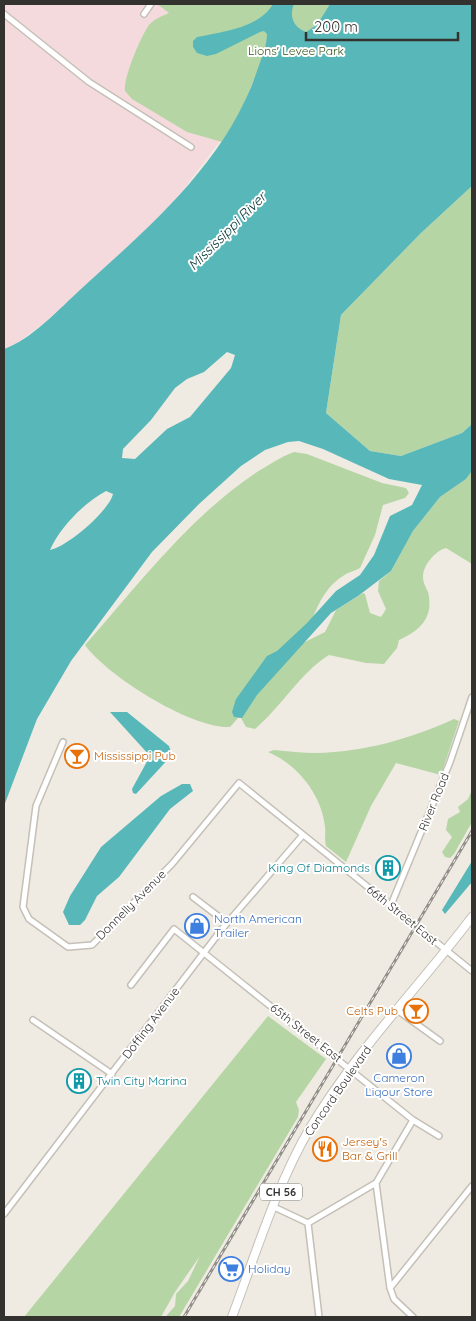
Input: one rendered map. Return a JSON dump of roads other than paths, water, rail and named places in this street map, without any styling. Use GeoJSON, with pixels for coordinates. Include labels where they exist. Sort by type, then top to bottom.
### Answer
{"type":"FeatureCollection","features":[{"type":"Feature","properties":{"kind":"main road","name":"Concord Boulevard"},"geometry":{"type":"LineString","coordinates":[[232,1317],[274,1207],[311,1127],[351,1068],[472,917]]}},
{"type":"Feature","properties":{"kind":"street"},"geometry":{"type":"LineString","coordinates":[[144,14],[151,4]]}},
{"type":"Feature","properties":{"kind":"street"},"geometry":{"type":"LineString","coordinates":[[4,14],[89,82],[191,147]]}},
{"type":"Feature","properties":{"kind":"street","name":"River Road"},"geometry":{"type":"LineString","coordinates":[[391,905],[450,762],[472,697]]}},
{"type":"Feature","properties":{"kind":"street","name":"Donnelly Avenue"},"geometry":{"type":"LineString","coordinates":[[62,742],[36,806],[23,907],[29,918],[68,947],[92,945],[172,864],[239,783]]}},
{"type":"Feature","properties":{"kind":"street","name":"66th Street East"},"geometry":{"type":"LineString","coordinates":[[239,783],[302,836],[472,971]]}},
{"type":"Feature","properties":{"kind":"street","name":"Doffing Avenue"},"geometry":{"type":"LineString","coordinates":[[4,1214],[227,923],[302,836]]}},
{"type":"Feature","properties":{"kind":"street"},"geometry":{"type":"LineString","coordinates":[[193,897],[227,923]]}},
{"type":"Feature","properties":{"kind":"street","name":"65th Street East"},"geometry":{"type":"LineString","coordinates":[[131,985],[174,929],[351,1068],[413,1120],[439,1136]]}},
{"type":"Feature","properties":{"kind":"street"},"geometry":{"type":"LineString","coordinates":[[397,1010],[440,1041]]}},
{"type":"Feature","properties":{"kind":"street"},"geometry":{"type":"LineString","coordinates":[[32,1020],[112,1074]]}},
{"type":"Feature","properties":{"kind":"street"},"geometry":{"type":"LineString","coordinates":[[308,1223],[376,1183],[413,1120]]}},
{"type":"Feature","properties":{"kind":"street"},"geometry":{"type":"LineString","coordinates":[[376,1183],[390,1288],[394,1299],[413,1317]]}},
{"type":"Feature","properties":{"kind":"street"},"geometry":{"type":"LineString","coordinates":[[390,1288],[472,1186]]}},
{"type":"Feature","properties":{"kind":"street"},"geometry":{"type":"LineString","coordinates":[[274,1207],[308,1223]]}},
{"type":"Feature","properties":{"kind":"street"},"geometry":{"type":"LineString","coordinates":[[308,1223],[319,1317]]}},
{"type":"Feature","properties":{"kind":"water","name":"Mississippi River"},"geometry":{"type":"Polygon","coordinates":[[[273,4],[294,4],[293,21],[306,32],[317,25],[330,4],[472,4],[472,186],[421,233],[341,315],[326,413],[370,451],[401,456],[462,433],[472,424],[472,471],[466,479],[440,497],[413,531],[391,571],[358,596],[331,613],[257,695],[242,718],[234,717],[232,712],[236,699],[267,656],[277,651],[307,623],[336,591],[360,575],[374,555],[390,516],[412,505],[422,485],[389,479],[323,449],[299,441],[288,442],[265,450],[241,466],[199,504],[152,552],[71,661],[37,719],[4,806],[4,349],[14,345],[35,331],[55,314],[159,216],[206,163],[226,135],[243,104],[262,57],[267,34],[264,31],[260,32],[216,54],[207,56],[197,53],[193,47],[193,41],[197,37],[239,28],[259,19],[273,4]],[[227,352],[204,372],[187,379],[175,388],[151,420],[123,449],[122,458],[135,459],[167,429],[190,417],[231,368],[235,355],[227,352]],[[106,491],[89,502],[66,524],[50,550],[76,535],[104,510],[113,494],[106,491]]]}},
{"type":"Feature","properties":{"kind":"water"},"geometry":{"type":"Polygon","coordinates":[[[110,712],[127,712],[169,746],[172,755],[136,794],[133,793],[132,789],[150,756],[110,712]]]}},
{"type":"Feature","properties":{"kind":"water"},"geometry":{"type":"Polygon","coordinates":[[[182,784],[190,784],[193,791],[170,809],[119,877],[97,896],[85,920],[80,925],[69,925],[63,912],[70,896],[101,847],[161,796],[182,784]]]}},
{"type":"Feature","properties":{"kind":"water"},"geometry":{"type":"Polygon","coordinates":[[[472,861],[472,882],[445,914],[442,910],[472,861]]]}},
{"type":"Feature","properties":{"kind":"railway"},"geometry":{"type":"LineString","coordinates":[[184,1317],[472,831]]}},
{"type":"Feature","properties":{"kind":"place","name":"Mississippi Pub"},"geometry":{"type":"Point","coordinates":[77,756]}},
{"type":"Feature","properties":{"kind":"place","name":"King Of Diamonds"},"geometry":{"type":"Point","coordinates":[388,868]}},
{"type":"Feature","properties":{"kind":"place","name":"North American Trailer"},"geometry":{"type":"Point","coordinates":[197,926]}},
{"type":"Feature","properties":{"kind":"place","name":"Celts Pub"},"geometry":{"type":"Point","coordinates":[416,1011]}},
{"type":"Feature","properties":{"kind":"place","name":"Cameron Liqour Store"},"geometry":{"type":"Point","coordinates":[399,1056]}},
{"type":"Feature","properties":{"kind":"place","name":"Twin City Marina"},"geometry":{"type":"Point","coordinates":[79,1081]}},
{"type":"Feature","properties":{"kind":"place","name":"Jersey's Bar & Grill"},"geometry":{"type":"Point","coordinates":[325,1149]}},
{"type":"Feature","properties":{"kind":"place","name":"Holiday"},"geometry":{"type":"Point","coordinates":[231,1269]}},
{"type":"Feature","properties":{"kind":"park label","name":"Lions' Levee Park"},"geometry":{"type":"Point","coordinates":[296,51]}}]}
